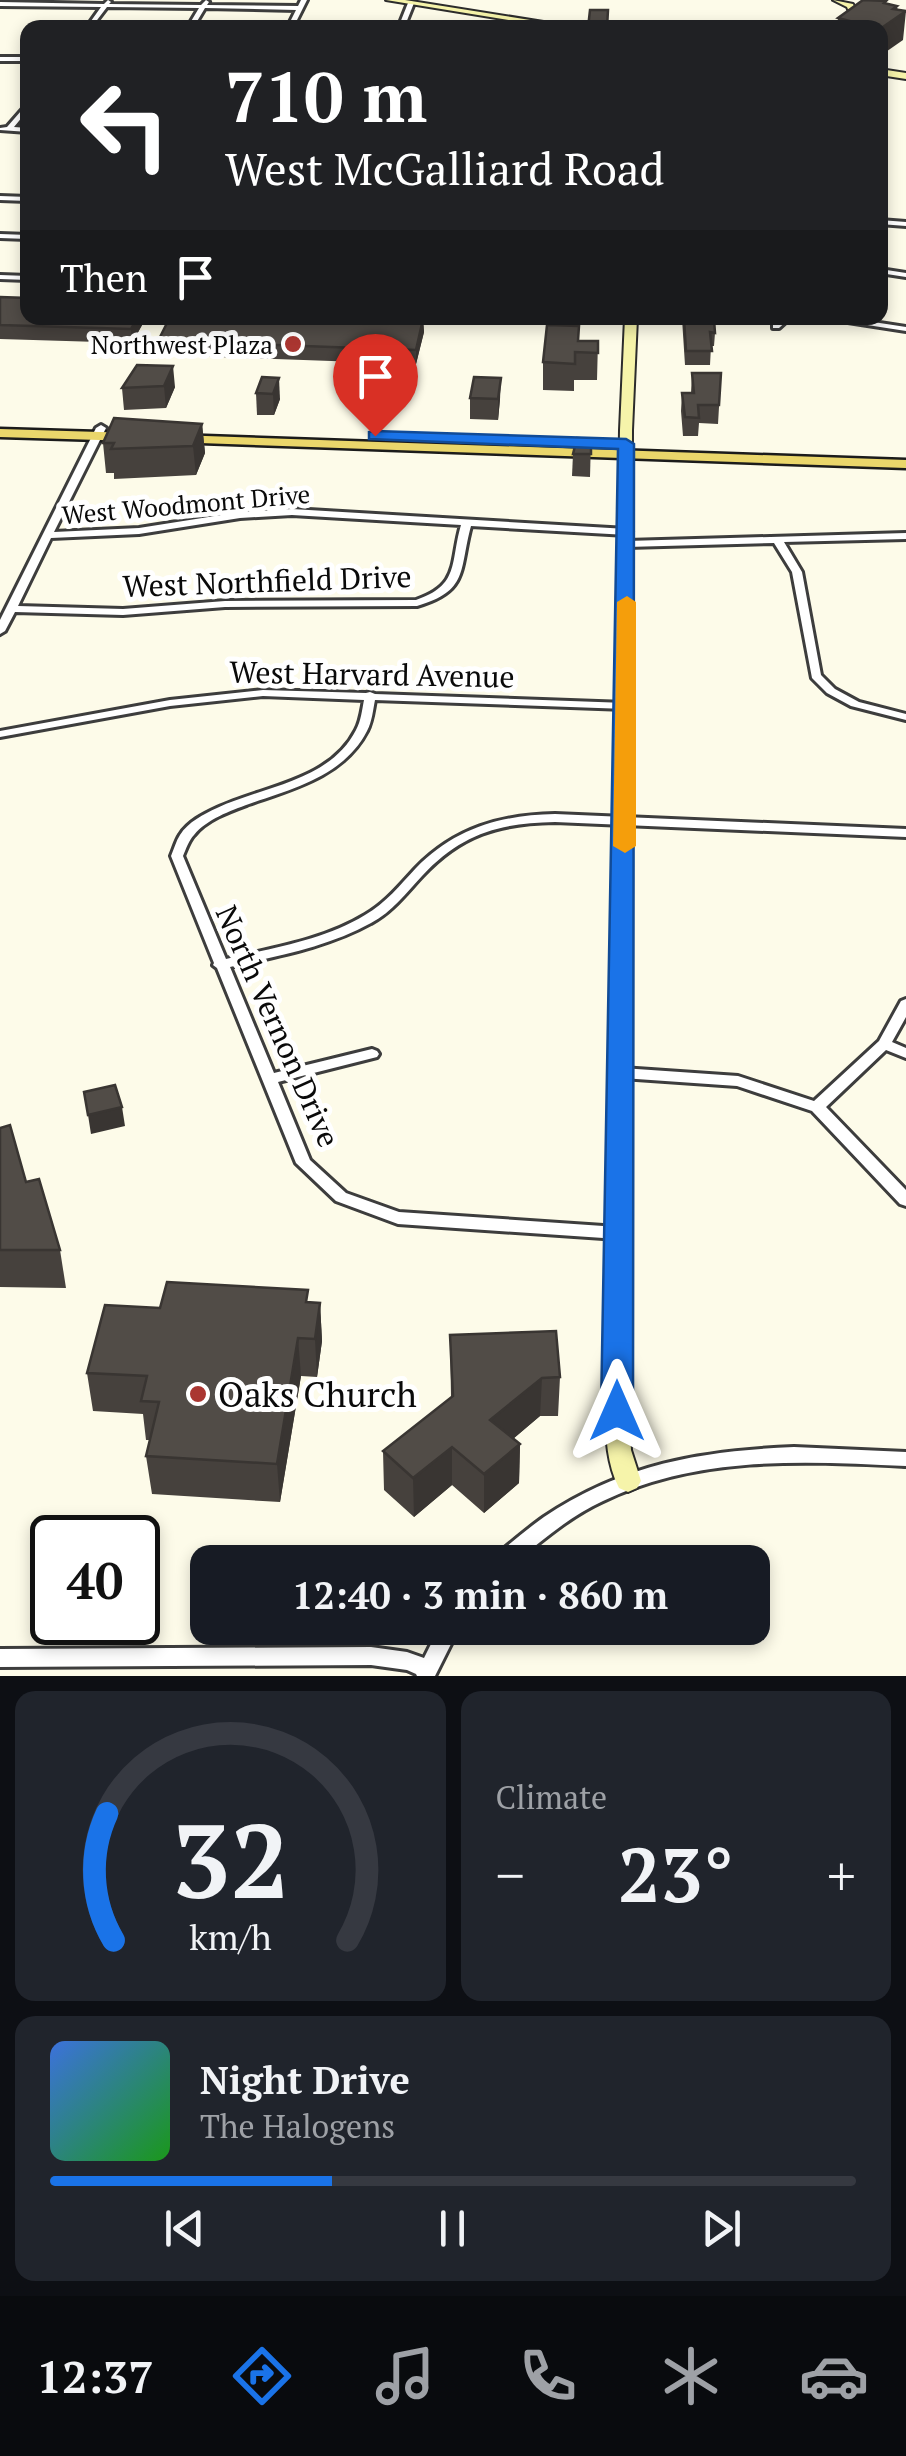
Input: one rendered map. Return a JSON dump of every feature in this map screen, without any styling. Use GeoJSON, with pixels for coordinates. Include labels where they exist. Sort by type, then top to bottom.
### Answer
{"type":"FeatureCollection","features":[{"type":"Feature","properties":{"kind":"main road"},"geometry":{"type":"LineString","coordinates":[[0,424],[100,432],[140,429]]}},
{"type":"Feature","properties":{"kind":"main road"},"geometry":{"type":"LineString","coordinates":[[160,429],[906,464]]}},
{"type":"Feature","properties":{"kind":"main road"},"geometry":{"type":"LineString","coordinates":[[0,433],[100,432],[906,454]]}},
{"type":"Feature","properties":{"kind":"street"},"geometry":{"type":"LineString","coordinates":[[294,20],[304,0]]}},
{"type":"Feature","properties":{"kind":"street"},"geometry":{"type":"LineString","coordinates":[[390,0],[498,20]]}},
{"type":"Feature","properties":{"kind":"street"},"geometry":{"type":"LineString","coordinates":[[844,1],[857,17]]}},
{"type":"Feature","properties":{"kind":"street"},"geometry":{"type":"LineString","coordinates":[[0,14],[12,2]]}},
{"type":"Feature","properties":{"kind":"street"},"geometry":{"type":"LineString","coordinates":[[0,4],[205,3],[300,8]]}},
{"type":"Feature","properties":{"kind":"street"},"geometry":{"type":"LineString","coordinates":[[404,20],[411,3]]}},
{"type":"Feature","properties":{"kind":"street"},"geometry":{"type":"LineString","coordinates":[[851,20],[857,17]]}},
{"type":"Feature","properties":{"kind":"street"},"geometry":{"type":"LineString","coordinates":[[854,20],[857,17]]}},
{"type":"Feature","properties":{"kind":"street"},"geometry":{"type":"LineString","coordinates":[[628,1481],[619,1450],[617,1411],[626,449],[632,325]]}},
{"type":"Feature","properties":{"kind":"street"},"geometry":{"type":"LineString","coordinates":[[880,325],[906,329]]}},
{"type":"Feature","properties":{"kind":"street"},"geometry":{"type":"LineString","coordinates":[[0,630],[100,432]]}},
{"type":"Feature","properties":{"kind":"street","name":"West Woodmont Drive"},"geometry":{"type":"LineString","coordinates":[[48,535],[139,531],[273,512],[468,521],[712,544],[906,536]]}},
{"type":"Feature","properties":{"kind":"street","name":"West Northfield Drive"},"geometry":{"type":"LineString","coordinates":[[11,609],[123,612],[239,604],[416,603],[446,592],[455,581],[468,521]]}},
{"type":"Feature","properties":{"kind":"street"},"geometry":{"type":"LineString","coordinates":[[777,539],[797,572],[810,662],[816,676],[831,691],[855,704],[906,717]]}},
{"type":"Feature","properties":{"kind":"street","name":"West Harvard Avenue"},"geometry":{"type":"LineString","coordinates":[[0,734],[226,695],[370,695],[626,706]]}},
{"type":"Feature","properties":{"kind":"street","name":"North Vernon Drive"},"geometry":{"type":"LineString","coordinates":[[370,695],[360,734],[337,761],[296,786],[210,814],[182,838],[178,865],[304,1163],[341,1197],[369,1210],[415,1220],[618,1233]]}},
{"type":"Feature","properties":{"kind":"street"},"geometry":{"type":"LineString","coordinates":[[220,965],[321,940],[368,919],[393,902],[437,852],[474,829],[521,818],[906,833]]}},
{"type":"Feature","properties":{"kind":"street"},"geometry":{"type":"LineString","coordinates":[[818,1107],[884,1044],[906,1004]]}},
{"type":"Feature","properties":{"kind":"street"},"geometry":{"type":"LineString","coordinates":[[884,1044],[906,1052]]}},
{"type":"Feature","properties":{"kind":"street"},"geometry":{"type":"LineString","coordinates":[[268,1080],[372,1054]]}},
{"type":"Feature","properties":{"kind":"street"},"geometry":{"type":"LineString","coordinates":[[622,1073],[738,1081],[818,1107],[906,1200]]}},
{"type":"Feature","properties":{"kind":"street"},"geometry":{"type":"LineString","coordinates":[[522,1545],[595,1495],[664,1469],[755,1453],[906,1458]]}},
{"type":"Feature","properties":{"kind":"street"},"geometry":{"type":"LineString","coordinates":[[0,1658],[372,1656],[407,1661],[426,1673],[440,1645]]}},
{"type":"Feature","properties":{"kind":"building"},"geometry":{"type":"Polygon","coordinates":[[[863,0],[886,1],[897,6],[893,9],[906,11],[888,23],[888,20],[838,18],[863,0]]]}},
{"type":"Feature","properties":{"kind":"building"},"geometry":{"type":"Polygon","coordinates":[[[590,10],[608,10],[607,20],[589,20],[590,10]]]}},
{"type":"Feature","properties":{"kind":"building"},"geometry":{"type":"Polygon","coordinates":[[[0,297],[20,298],[20,325],[133,325],[131,329],[0,325],[0,297]]]}},
{"type":"Feature","properties":{"kind":"building"},"geometry":{"type":"Polygon","coordinates":[[[166,325],[422,325],[416,350],[158,341],[166,325]]]}},
{"type":"Feature","properties":{"kind":"building"},"geometry":{"type":"Polygon","coordinates":[[[547,325],[579,326],[578,341],[598,341],[598,353],[575,352],[575,364],[543,362],[547,325]]]}},
{"type":"Feature","properties":{"kind":"building"},"geometry":{"type":"Polygon","coordinates":[[[684,325],[714,325],[715,333],[710,332],[712,351],[686,351],[684,325]]]}},
{"type":"Feature","properties":{"kind":"building"},"geometry":{"type":"Polygon","coordinates":[[[137,365],[173,366],[164,386],[122,388],[137,365]]]}},
{"type":"Feature","properties":{"kind":"building"},"geometry":{"type":"Polygon","coordinates":[[[692,373],[721,373],[719,405],[698,405],[699,418],[685,417],[682,393],[694,393],[692,373]]]}},
{"type":"Feature","properties":{"kind":"building"},"geometry":{"type":"Polygon","coordinates":[[[262,377],[279,378],[273,394],[256,393],[262,377]]]}},
{"type":"Feature","properties":{"kind":"building"},"geometry":{"type":"Polygon","coordinates":[[[474,377],[501,378],[498,399],[470,398],[474,377]]]}},
{"type":"Feature","properties":{"kind":"building"},"geometry":{"type":"Polygon","coordinates":[[[364,380],[391,381],[388,395],[360,394],[364,380]]]}},
{"type":"Feature","properties":{"kind":"building"},"geometry":{"type":"Polygon","coordinates":[[[114,418],[202,424],[193,446],[111,449],[114,443],[103,443],[114,418]]]}},
{"type":"Feature","properties":{"kind":"building"},"geometry":{"type":"Polygon","coordinates":[[[577,438],[591,439],[591,454],[573,454],[577,438]]]}},
{"type":"Feature","properties":{"kind":"building"},"geometry":{"type":"Polygon","coordinates":[[[115,1085],[122,1107],[88,1115],[84,1092],[115,1085]]]}},
{"type":"Feature","properties":{"kind":"building"},"geometry":{"type":"Polygon","coordinates":[[[10,1125],[26,1182],[39,1179],[60,1250],[0,1250],[0,1128],[10,1125]]]}},
{"type":"Feature","properties":{"kind":"building","name":"Oaks Church"},"geometry":{"type":"Polygon","coordinates":[[[167,1282],[308,1290],[306,1302],[320,1303],[315,1339],[298,1338],[277,1464],[146,1456],[159,1402],[141,1401],[147,1376],[87,1373],[105,1305],[160,1308],[167,1282]]]}},
{"type":"Feature","properties":{"kind":"building"},"geometry":{"type":"Polygon","coordinates":[[[556,1331],[560,1377],[542,1378],[490,1420],[520,1444],[484,1474],[452,1447],[413,1478],[383,1451],[453,1396],[450,1335],[556,1331]]]}},
{"type":"Feature","properties":{"kind":"slow traffic"},"geometry":{"type":"LineString","coordinates":[[625,846],[627,602]]}},
{"type":"Feature","properties":{"kind":"place","name":"Northwest Plaza"},"geometry":{"type":"Point","coordinates":[293,344]}},
{"type":"Feature","properties":{"kind":"place","name":"Oaks Church"},"geometry":{"type":"Point","coordinates":[198,1394]}},
{"type":"Feature","properties":{"kind":"route"},"geometry":{"type":"LineString","coordinates":[[375,436],[626,444],[617,1411]]}}]}
